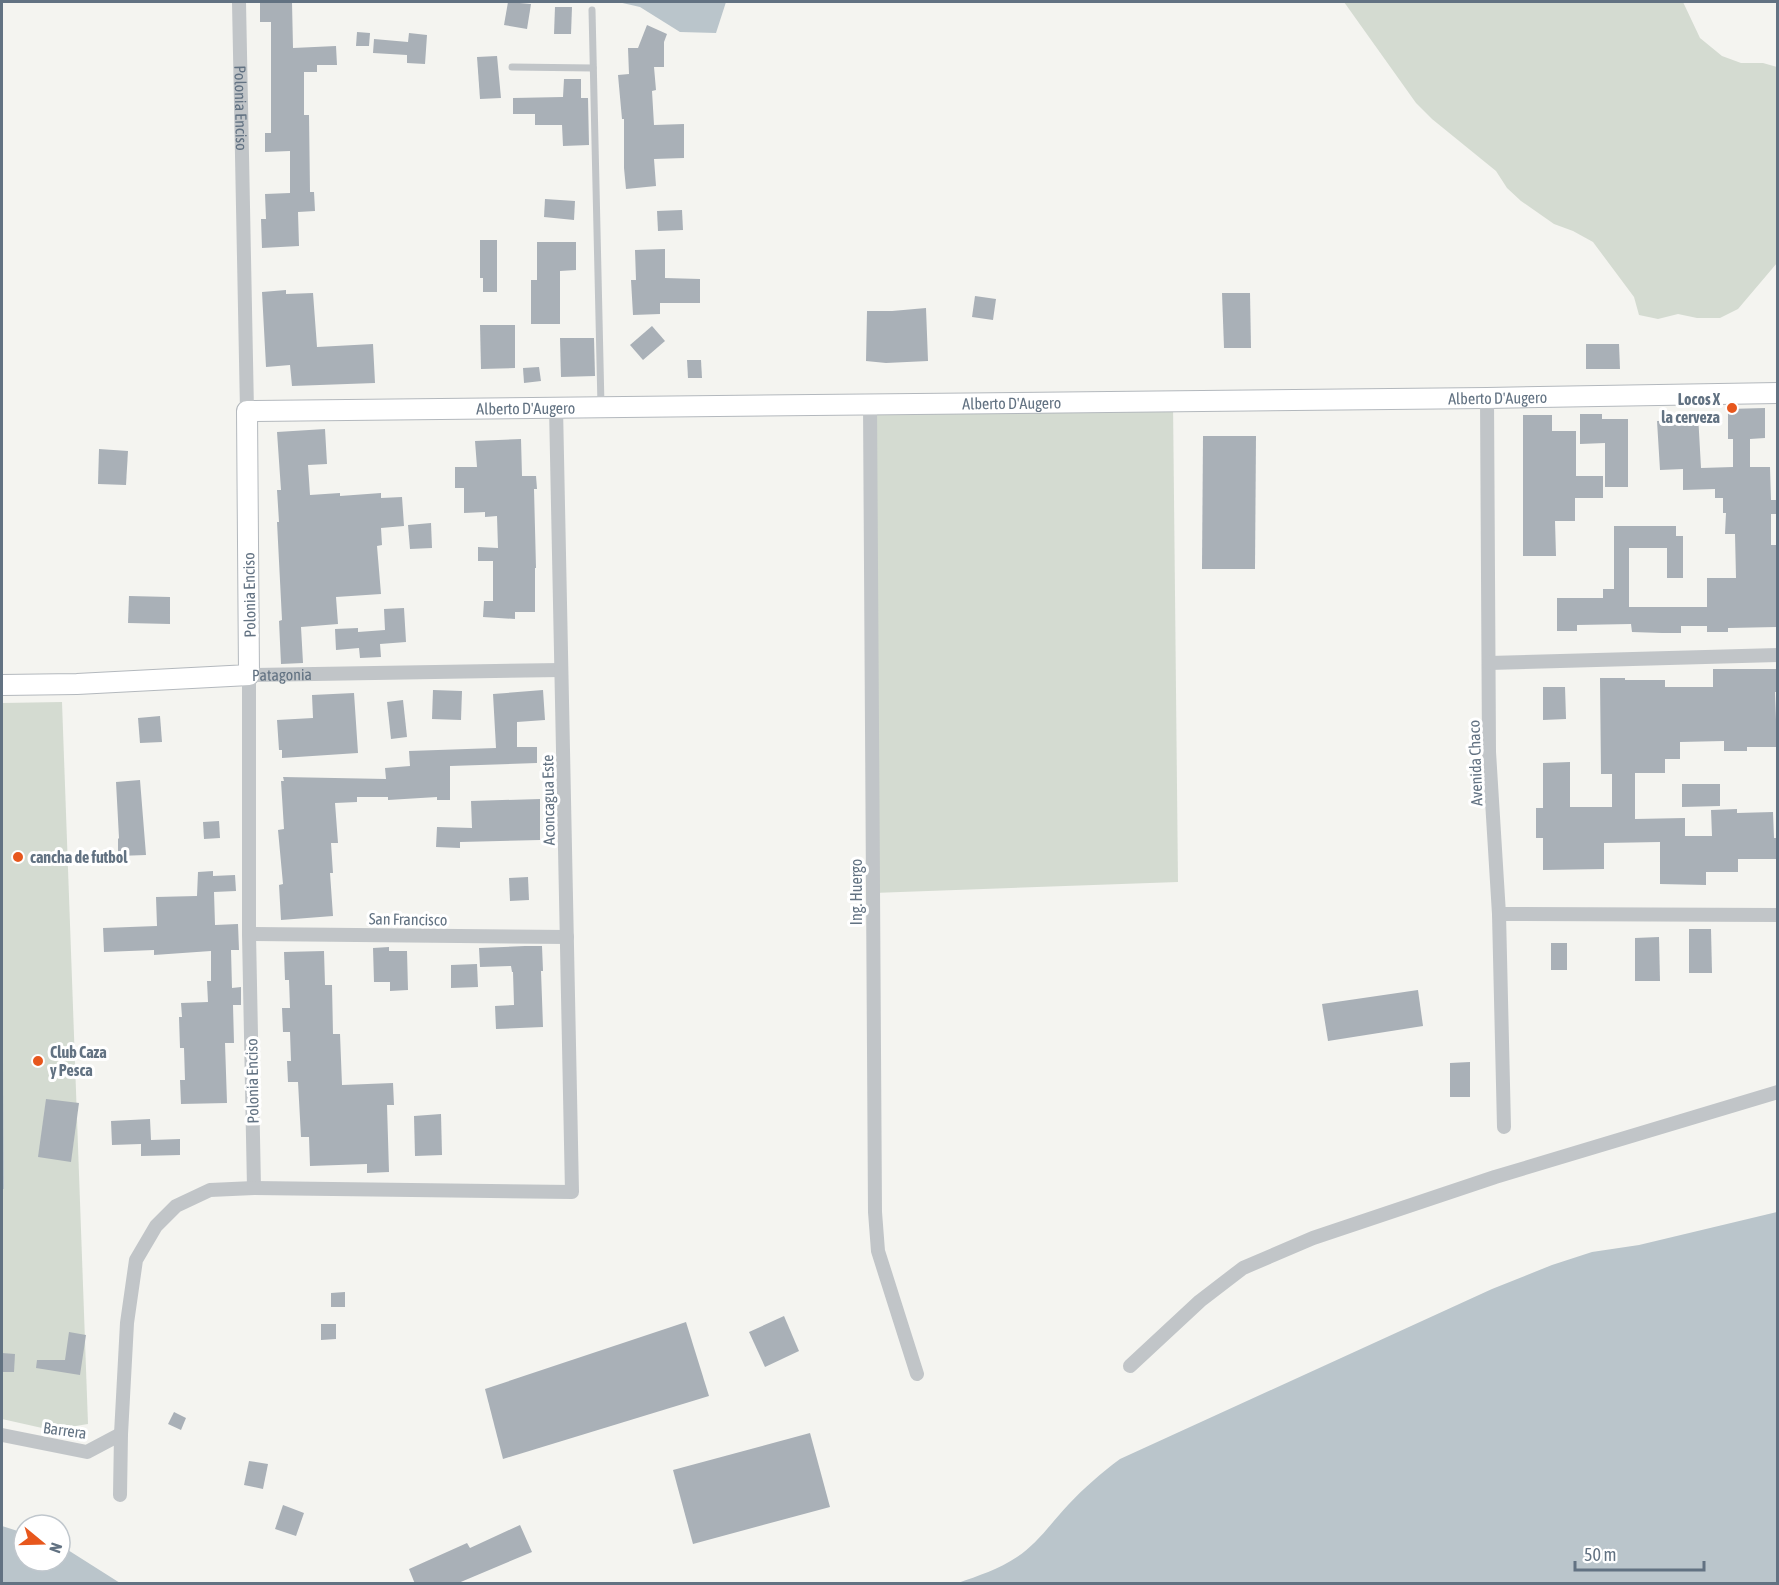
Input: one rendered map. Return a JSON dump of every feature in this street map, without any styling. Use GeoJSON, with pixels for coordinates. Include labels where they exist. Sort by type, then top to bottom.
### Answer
{"type":"FeatureCollection","features":[{"type":"Feature","properties":{"kind":"main road","name":"Alberto D'Augero"},"geometry":{"type":"LineString","coordinates":[[247,411],[1778,393]]}},
{"type":"Feature","properties":{"kind":"main road","name":"Polonia Enciso"},"geometry":{"type":"LineString","coordinates":[[247,411],[249,675]]}},
{"type":"Feature","properties":{"kind":"main road","name":"Patagonia"},"geometry":{"type":"LineString","coordinates":[[2,685],[77,684],[249,675]]}},
{"type":"Feature","properties":{"kind":"street","name":"Polonia Enciso"},"geometry":{"type":"LineString","coordinates":[[239,2],[247,411]]}},
{"type":"Feature","properties":{"kind":"street","name":"Avenida Chaco"},"geometry":{"type":"LineString","coordinates":[[1487,398],[1489,752],[1499,914],[1504,1127]]}},
{"type":"Feature","properties":{"kind":"street","name":"Ing. Huergo"},"geometry":{"type":"LineString","coordinates":[[870,404],[875,1212],[878,1251],[917,1374]]}},
{"type":"Feature","properties":{"kind":"street","name":"Aconcagua Este"},"geometry":{"type":"LineString","coordinates":[[254,1188],[572,1192],[556,407]]}},
{"type":"Feature","properties":{"kind":"street"},"geometry":{"type":"LineString","coordinates":[[1490,663],[1778,655]]}},
{"type":"Feature","properties":{"kind":"street","name":"Patagonia"},"geometry":{"type":"LineString","coordinates":[[249,675],[561,670]]}},
{"type":"Feature","properties":{"kind":"street","name":"Polonia Enciso"},"geometry":{"type":"LineString","coordinates":[[249,675],[249,934],[254,1188]]}},
{"type":"Feature","properties":{"kind":"street"},"geometry":{"type":"LineString","coordinates":[[1499,914],[1778,915]]}},
{"type":"Feature","properties":{"kind":"street","name":"San Francisco"},"geometry":{"type":"LineString","coordinates":[[249,934],[567,937]]}},
{"type":"Feature","properties":{"kind":"street"},"geometry":{"type":"LineString","coordinates":[[1130,1366],[1200,1301],[1243,1268],[1314,1238],[1495,1177],[1778,1092]]}},
{"type":"Feature","properties":{"kind":"street"},"geometry":{"type":"LineString","coordinates":[[120,1496],[127,1323],[135,1260],[156,1226],[176,1206],[210,1190],[254,1188]]}},
{"type":"Feature","properties":{"kind":"street","name":"Barrera"},"geometry":{"type":"LineString","coordinates":[[2,1435],[87,1452],[121,1434]]}},
{"type":"Feature","properties":{"kind":"lane"},"geometry":{"type":"LineString","coordinates":[[592,10],[602,406]]}},
{"type":"Feature","properties":{"kind":"lane"},"geometry":{"type":"LineString","coordinates":[[512,66],[593,68]]}},
{"type":"Feature","properties":{"kind":"shaded area"},"geometry":{"type":"Polygon","coordinates":[[[618,2],[726,2],[716,33],[680,32],[640,7],[618,2]]]}},
{"type":"Feature","properties":{"kind":"shaded area"},"geometry":{"type":"Polygon","coordinates":[[[1344,2],[1683,2],[1700,38],[1722,56],[1741,63],[1763,63],[1777,67],[1777,263],[1738,309],[1720,318],[1697,318],[1678,314],[1658,319],[1639,315],[1634,297],[1593,242],[1554,224],[1521,201],[1507,188],[1496,171],[1432,119],[1416,103],[1344,2]]]}},
{"type":"Feature","properties":{"kind":"shaded area"},"geometry":{"type":"Polygon","coordinates":[[[1173,401],[1178,882],[873,893],[870,404],[1173,401]]]}},
{"type":"Feature","properties":{"kind":"shaded area","name":"Club Caza y Pesca"},"geometry":{"type":"Polygon","coordinates":[[[62,702],[88,1424],[51,1430],[2,1419],[2,703],[62,702]]]}},
{"type":"Feature","properties":{"kind":"shaded area"},"geometry":{"type":"Polygon","coordinates":[[[3,1059],[4,1189],[2,1189],[3,1059]]]}},
{"type":"Feature","properties":{"kind":"shaded area"},"geometry":{"type":"Polygon","coordinates":[[[1777,1212],[1777,1583],[958,1583],[996,1569],[1024,1552],[1080,1493],[1120,1459],[1492,1289],[1592,1252],[1639,1245],[1777,1212]]]}},
{"type":"Feature","properties":{"kind":"shaded area"},"geometry":{"type":"Polygon","coordinates":[[[2,1526],[12,1529],[12,1573],[72,1573],[72,1553],[120,1583],[2,1583],[2,1526]]]}},
{"type":"Feature","properties":{"kind":"building"},"geometry":{"type":"Polygon","coordinates":[[[260,2],[292,2],[293,48],[336,46],[337,65],[317,65],[317,72],[304,72],[304,115],[309,115],[310,192],[314,192],[315,211],[298,212],[299,246],[262,248],[261,219],[266,219],[265,194],[290,193],[290,151],[265,152],[265,133],[271,133],[271,22],[260,22],[260,2]]]}},
{"type":"Feature","properties":{"kind":"building"},"geometry":{"type":"Polygon","coordinates":[[[508,2],[531,4],[527,29],[504,25],[508,2]]]}},
{"type":"Feature","properties":{"kind":"building"},"geometry":{"type":"Polygon","coordinates":[[[555,7],[572,7],[571,34],[554,34],[555,7]]]}},
{"type":"Feature","properties":{"kind":"building"},"geometry":{"type":"Polygon","coordinates":[[[647,25],[667,34],[664,42],[664,67],[654,67],[656,90],[652,91],[654,125],[684,124],[684,158],[654,159],[656,186],[626,189],[624,119],[622,119],[618,75],[629,74],[628,48],[638,48],[647,25]]]}},
{"type":"Feature","properties":{"kind":"building"},"geometry":{"type":"Polygon","coordinates":[[[357,32],[370,33],[369,46],[356,46],[357,32]]]}},
{"type":"Feature","properties":{"kind":"building"},"geometry":{"type":"Polygon","coordinates":[[[409,33],[427,35],[425,64],[407,63],[407,55],[373,53],[374,39],[408,42],[409,33]]]}},
{"type":"Feature","properties":{"kind":"building"},"geometry":{"type":"Polygon","coordinates":[[[497,56],[501,98],[480,99],[477,57],[497,56]]]}},
{"type":"Feature","properties":{"kind":"building"},"geometry":{"type":"Polygon","coordinates":[[[564,79],[581,79],[581,98],[588,98],[589,145],[563,146],[562,125],[535,125],[535,114],[513,114],[513,98],[563,97],[564,79]]]}},
{"type":"Feature","properties":{"kind":"building"},"geometry":{"type":"Polygon","coordinates":[[[545,199],[575,201],[574,220],[544,217],[545,199]]]}},
{"type":"Feature","properties":{"kind":"building"},"geometry":{"type":"Polygon","coordinates":[[[682,210],[683,230],[658,231],[657,211],[682,210]]]}},
{"type":"Feature","properties":{"kind":"building"},"geometry":{"type":"Polygon","coordinates":[[[480,240],[497,240],[497,292],[483,292],[483,278],[480,278],[480,240]]]}},
{"type":"Feature","properties":{"kind":"building"},"geometry":{"type":"Polygon","coordinates":[[[537,242],[576,242],[576,270],[560,271],[560,324],[531,324],[531,280],[537,280],[537,242]]]}},
{"type":"Feature","properties":{"kind":"building"},"geometry":{"type":"Polygon","coordinates":[[[665,249],[665,278],[700,279],[700,303],[660,303],[660,314],[633,315],[631,280],[636,280],[635,250],[665,249]]]}},
{"type":"Feature","properties":{"kind":"building"},"geometry":{"type":"Polygon","coordinates":[[[286,290],[286,294],[313,293],[317,347],[373,344],[375,383],[292,386],[290,365],[266,367],[262,292],[286,290]]]}},
{"type":"Feature","properties":{"kind":"building"},"geometry":{"type":"Polygon","coordinates":[[[1222,293],[1250,293],[1251,348],[1224,348],[1222,293]]]}},
{"type":"Feature","properties":{"kind":"building"},"geometry":{"type":"Polygon","coordinates":[[[975,296],[996,299],[993,320],[972,317],[975,296]]]}},
{"type":"Feature","properties":{"kind":"building"},"geometry":{"type":"Polygon","coordinates":[[[926,308],[928,361],[886,363],[866,361],[867,311],[926,308]]]}},
{"type":"Feature","properties":{"kind":"building"},"geometry":{"type":"Polygon","coordinates":[[[480,325],[515,325],[515,368],[481,369],[480,325]]]}},
{"type":"Feature","properties":{"kind":"building"},"geometry":{"type":"Polygon","coordinates":[[[652,326],[665,341],[643,360],[630,345],[652,326]]]}},
{"type":"Feature","properties":{"kind":"building"},"geometry":{"type":"Polygon","coordinates":[[[560,338],[594,338],[595,376],[561,377],[560,338]]]}},
{"type":"Feature","properties":{"kind":"building"},"geometry":{"type":"Polygon","coordinates":[[[1586,344],[1619,344],[1620,369],[1586,369],[1586,344]]]}},
{"type":"Feature","properties":{"kind":"building"},"geometry":{"type":"Polygon","coordinates":[[[687,360],[701,360],[702,378],[688,378],[687,360]]]}},
{"type":"Feature","properties":{"kind":"building"},"geometry":{"type":"Polygon","coordinates":[[[539,367],[541,381],[524,383],[523,368],[539,367]]]}},
{"type":"Feature","properties":{"kind":"building"},"geometry":{"type":"Polygon","coordinates":[[[1765,408],[1765,438],[1750,439],[1750,467],[1770,467],[1771,500],[1776,500],[1777,514],[1771,514],[1771,545],[1778,545],[1777,627],[1728,628],[1728,632],[1707,632],[1707,626],[1681,626],[1681,633],[1662,633],[1632,632],[1631,624],[1577,625],[1577,631],[1557,631],[1557,598],[1603,598],[1603,589],[1614,589],[1614,526],[1676,526],[1676,536],[1683,536],[1683,578],[1667,578],[1667,548],[1629,548],[1629,607],[1707,607],[1707,578],[1736,578],[1735,534],[1725,534],[1726,513],[1723,513],[1723,498],[1715,498],[1715,489],[1683,490],[1683,469],[1660,470],[1657,421],[1680,420],[1679,415],[1698,414],[1701,468],[1733,467],[1733,439],[1728,439],[1728,409],[1765,408]]]}},
{"type":"Feature","properties":{"kind":"building"},"geometry":{"type":"Polygon","coordinates":[[[1580,414],[1602,414],[1602,419],[1628,419],[1628,487],[1605,487],[1605,443],[1580,444],[1580,414]]]}},
{"type":"Feature","properties":{"kind":"building"},"geometry":{"type":"Polygon","coordinates":[[[1523,415],[1552,415],[1552,431],[1576,431],[1576,476],[1603,476],[1603,498],[1575,498],[1575,521],[1555,521],[1556,556],[1523,556],[1523,415]]]}},
{"type":"Feature","properties":{"kind":"building"},"geometry":{"type":"Polygon","coordinates":[[[325,429],[327,464],[308,465],[310,495],[340,493],[340,496],[381,493],[381,498],[402,497],[404,526],[381,528],[382,545],[377,546],[381,594],[336,597],[338,624],[301,627],[303,663],[281,664],[279,621],[282,620],[277,490],[281,490],[277,432],[325,429]]]}},
{"type":"Feature","properties":{"kind":"building"},"geometry":{"type":"Polygon","coordinates":[[[1203,436],[1256,436],[1255,569],[1202,569],[1203,436]]]}},
{"type":"Feature","properties":{"kind":"building"},"geometry":{"type":"Polygon","coordinates":[[[521,439],[522,476],[536,476],[537,489],[534,489],[535,612],[515,612],[515,619],[483,617],[484,601],[493,601],[493,561],[478,561],[478,547],[498,548],[497,516],[485,517],[485,512],[464,513],[464,488],[455,488],[455,467],[477,467],[475,441],[521,439]]]}},
{"type":"Feature","properties":{"kind":"building"},"geometry":{"type":"Polygon","coordinates":[[[99,449],[128,451],[126,485],[98,484],[99,449]]]}},
{"type":"Feature","properties":{"kind":"building"},"geometry":{"type":"Polygon","coordinates":[[[431,523],[432,548],[410,549],[408,525],[431,523]]]}},
{"type":"Feature","properties":{"kind":"building"},"geometry":{"type":"Polygon","coordinates":[[[129,596],[170,597],[170,624],[128,623],[129,596]]]}},
{"type":"Feature","properties":{"kind":"building"},"geometry":{"type":"Polygon","coordinates":[[[404,608],[406,642],[380,644],[381,657],[360,658],[359,648],[336,650],[335,629],[358,628],[358,632],[385,630],[384,609],[404,608]]]}},
{"type":"Feature","properties":{"kind":"building"},"geometry":{"type":"Polygon","coordinates":[[[1713,669],[1778,669],[1778,692],[1775,692],[1777,747],[1747,747],[1747,751],[1724,751],[1724,741],[1680,742],[1680,759],[1665,759],[1665,773],[1635,773],[1635,819],[1685,818],[1685,836],[1712,836],[1711,810],[1737,809],[1737,813],[1773,812],[1778,859],[1738,859],[1738,872],[1706,872],[1706,885],[1660,884],[1660,842],[1604,843],[1604,869],[1543,870],[1543,838],[1536,838],[1536,808],[1543,808],[1543,763],[1570,762],[1570,807],[1612,807],[1612,774],[1601,774],[1600,678],[1665,680],[1665,687],[1713,687],[1713,669]]]}},
{"type":"Feature","properties":{"kind":"building"},"geometry":{"type":"Polygon","coordinates":[[[1543,687],[1565,687],[1566,719],[1543,720],[1543,687]]]}},
{"type":"Feature","properties":{"kind":"building"},"geometry":{"type":"Polygon","coordinates":[[[433,690],[462,691],[461,720],[432,719],[433,690]]]}},
{"type":"Feature","properties":{"kind":"building"},"geometry":{"type":"Polygon","coordinates":[[[543,690],[545,720],[517,722],[517,747],[537,747],[537,763],[450,766],[450,800],[437,800],[437,797],[388,800],[388,797],[357,797],[357,802],[335,803],[338,843],[331,843],[333,873],[330,873],[333,916],[281,920],[279,885],[283,884],[278,830],[284,829],[281,781],[284,781],[283,777],[386,779],[385,768],[410,766],[409,751],[496,748],[493,694],[543,690]]]}},
{"type":"Feature","properties":{"kind":"building"},"geometry":{"type":"Polygon","coordinates":[[[354,693],[358,753],[282,758],[282,750],[279,750],[277,720],[313,718],[312,695],[354,693]]]}},
{"type":"Feature","properties":{"kind":"building"},"geometry":{"type":"Polygon","coordinates":[[[403,700],[407,737],[391,739],[387,702],[403,700]]]}},
{"type":"Feature","properties":{"kind":"building"},"geometry":{"type":"Polygon","coordinates":[[[160,716],[162,742],[140,743],[138,718],[160,716]]]}},
{"type":"Feature","properties":{"kind":"building"},"geometry":{"type":"Polygon","coordinates":[[[140,780],[146,855],[118,856],[116,782],[140,780]]]}},
{"type":"Feature","properties":{"kind":"building"},"geometry":{"type":"Polygon","coordinates":[[[1682,784],[1720,784],[1720,806],[1682,807],[1682,784]]]}},
{"type":"Feature","properties":{"kind":"building"},"geometry":{"type":"Polygon","coordinates":[[[540,799],[540,840],[460,842],[460,848],[436,847],[437,827],[472,828],[471,801],[540,799]]]}},
{"type":"Feature","properties":{"kind":"building"},"geometry":{"type":"Polygon","coordinates":[[[219,821],[220,838],[204,839],[203,822],[219,821]]]}},
{"type":"Feature","properties":{"kind":"building"},"geometry":{"type":"Polygon","coordinates":[[[213,871],[213,876],[235,875],[236,891],[214,892],[215,925],[238,924],[239,950],[231,950],[232,988],[241,987],[241,1005],[233,1005],[234,1043],[225,1043],[227,1103],[181,1104],[180,1080],[185,1080],[184,1048],[180,1048],[181,1003],[208,1002],[207,981],[211,981],[211,951],[154,955],[154,950],[104,952],[103,928],[157,926],[156,897],[197,896],[198,872],[213,871]]]}},
{"type":"Feature","properties":{"kind":"building"},"geometry":{"type":"Polygon","coordinates":[[[528,877],[529,900],[510,901],[509,878],[528,877]]]}},
{"type":"Feature","properties":{"kind":"building"},"geometry":{"type":"Polygon","coordinates":[[[1689,929],[1711,929],[1712,973],[1689,973],[1689,929]]]}},
{"type":"Feature","properties":{"kind":"building"},"geometry":{"type":"Polygon","coordinates":[[[1659,937],[1660,981],[1635,981],[1635,938],[1659,937]]]}},
{"type":"Feature","properties":{"kind":"building"},"geometry":{"type":"Polygon","coordinates":[[[1551,943],[1567,943],[1567,970],[1551,970],[1551,943]]]}},
{"type":"Feature","properties":{"kind":"building"},"geometry":{"type":"Polygon","coordinates":[[[542,946],[543,1027],[496,1029],[495,1006],[514,1005],[513,972],[511,966],[480,967],[479,948],[542,946]]]}},
{"type":"Feature","properties":{"kind":"building"},"geometry":{"type":"Polygon","coordinates":[[[389,947],[389,951],[407,951],[408,990],[390,991],[390,982],[374,982],[373,948],[389,947]]]}},
{"type":"Feature","properties":{"kind":"building"},"geometry":{"type":"Polygon","coordinates":[[[324,951],[325,985],[332,985],[333,1034],[340,1034],[342,1085],[393,1083],[394,1105],[387,1105],[389,1172],[367,1173],[367,1164],[310,1166],[309,1137],[301,1137],[298,1082],[288,1082],[287,1061],[291,1061],[290,1032],[283,1032],[282,1008],[290,1008],[289,980],[285,980],[284,952],[324,951]]]}},
{"type":"Feature","properties":{"kind":"building"},"geometry":{"type":"Polygon","coordinates":[[[477,964],[478,987],[451,988],[451,965],[477,964]]]}},
{"type":"Feature","properties":{"kind":"building"},"geometry":{"type":"Polygon","coordinates":[[[1418,990],[1423,1026],[1328,1041],[1322,1004],[1418,990]]]}},
{"type":"Feature","properties":{"kind":"building"},"geometry":{"type":"Polygon","coordinates":[[[1470,1062],[1470,1097],[1450,1097],[1450,1063],[1470,1062]]]}},
{"type":"Feature","properties":{"kind":"building"},"geometry":{"type":"Polygon","coordinates":[[[46,1099],[79,1103],[71,1162],[38,1157],[46,1099]]]}},
{"type":"Feature","properties":{"kind":"building"},"geometry":{"type":"Polygon","coordinates":[[[441,1114],[442,1155],[415,1156],[414,1116],[441,1114]]]}},
{"type":"Feature","properties":{"kind":"building"},"geometry":{"type":"Polygon","coordinates":[[[150,1119],[151,1140],[180,1139],[180,1155],[141,1156],[141,1144],[112,1145],[111,1121],[150,1119]]]}},
{"type":"Feature","properties":{"kind":"building"},"geometry":{"type":"Polygon","coordinates":[[[345,1292],[345,1307],[331,1307],[331,1293],[345,1292]]]}},
{"type":"Feature","properties":{"kind":"building"},"geometry":{"type":"Polygon","coordinates":[[[784,1316],[799,1351],[765,1367],[749,1332],[784,1316]]]}},
{"type":"Feature","properties":{"kind":"building"},"geometry":{"type":"Polygon","coordinates":[[[686,1322],[709,1396],[503,1459],[485,1389],[686,1322]]]}},
{"type":"Feature","properties":{"kind":"building"},"geometry":{"type":"Polygon","coordinates":[[[321,1324],[336,1324],[336,1339],[321,1340],[321,1324]]]}},
{"type":"Feature","properties":{"kind":"building"},"geometry":{"type":"Polygon","coordinates":[[[69,1332],[86,1335],[80,1375],[36,1368],[37,1360],[65,1360],[69,1332]]]}},
{"type":"Feature","properties":{"kind":"building"},"geometry":{"type":"Polygon","coordinates":[[[2,1353],[15,1354],[14,1372],[2,1372],[2,1353]]]}},
{"type":"Feature","properties":{"kind":"building"},"geometry":{"type":"Polygon","coordinates":[[[174,1412],[186,1418],[181,1430],[168,1424],[174,1412]]]}},
{"type":"Feature","properties":{"kind":"building"},"geometry":{"type":"Polygon","coordinates":[[[810,1433],[830,1507],[693,1544],[673,1470],[810,1433]]]}},
{"type":"Feature","properties":{"kind":"building"},"geometry":{"type":"Polygon","coordinates":[[[249,1461],[268,1464],[263,1489],[244,1485],[249,1461]]]}},
{"type":"Feature","properties":{"kind":"building"},"geometry":{"type":"Polygon","coordinates":[[[283,1505],[304,1513],[296,1536],[275,1529],[283,1505]]]}},
{"type":"Feature","properties":{"kind":"building"},"geometry":{"type":"Polygon","coordinates":[[[520,1525],[532,1552],[456,1584],[415,1584],[409,1569],[467,1543],[470,1548],[520,1525]]]}},
{"type":"Feature","properties":{"kind":"place","name":"Locos X la cerveza"},"geometry":{"type":"Point","coordinates":[1732,408]}},
{"type":"Feature","properties":{"kind":"place","name":"cancha de futbol"},"geometry":{"type":"Point","coordinates":[18,857]}},
{"type":"Feature","properties":{"kind":"place","name":"Club Caza y Pesca"},"geometry":{"type":"Point","coordinates":[38,1061]}}]}
